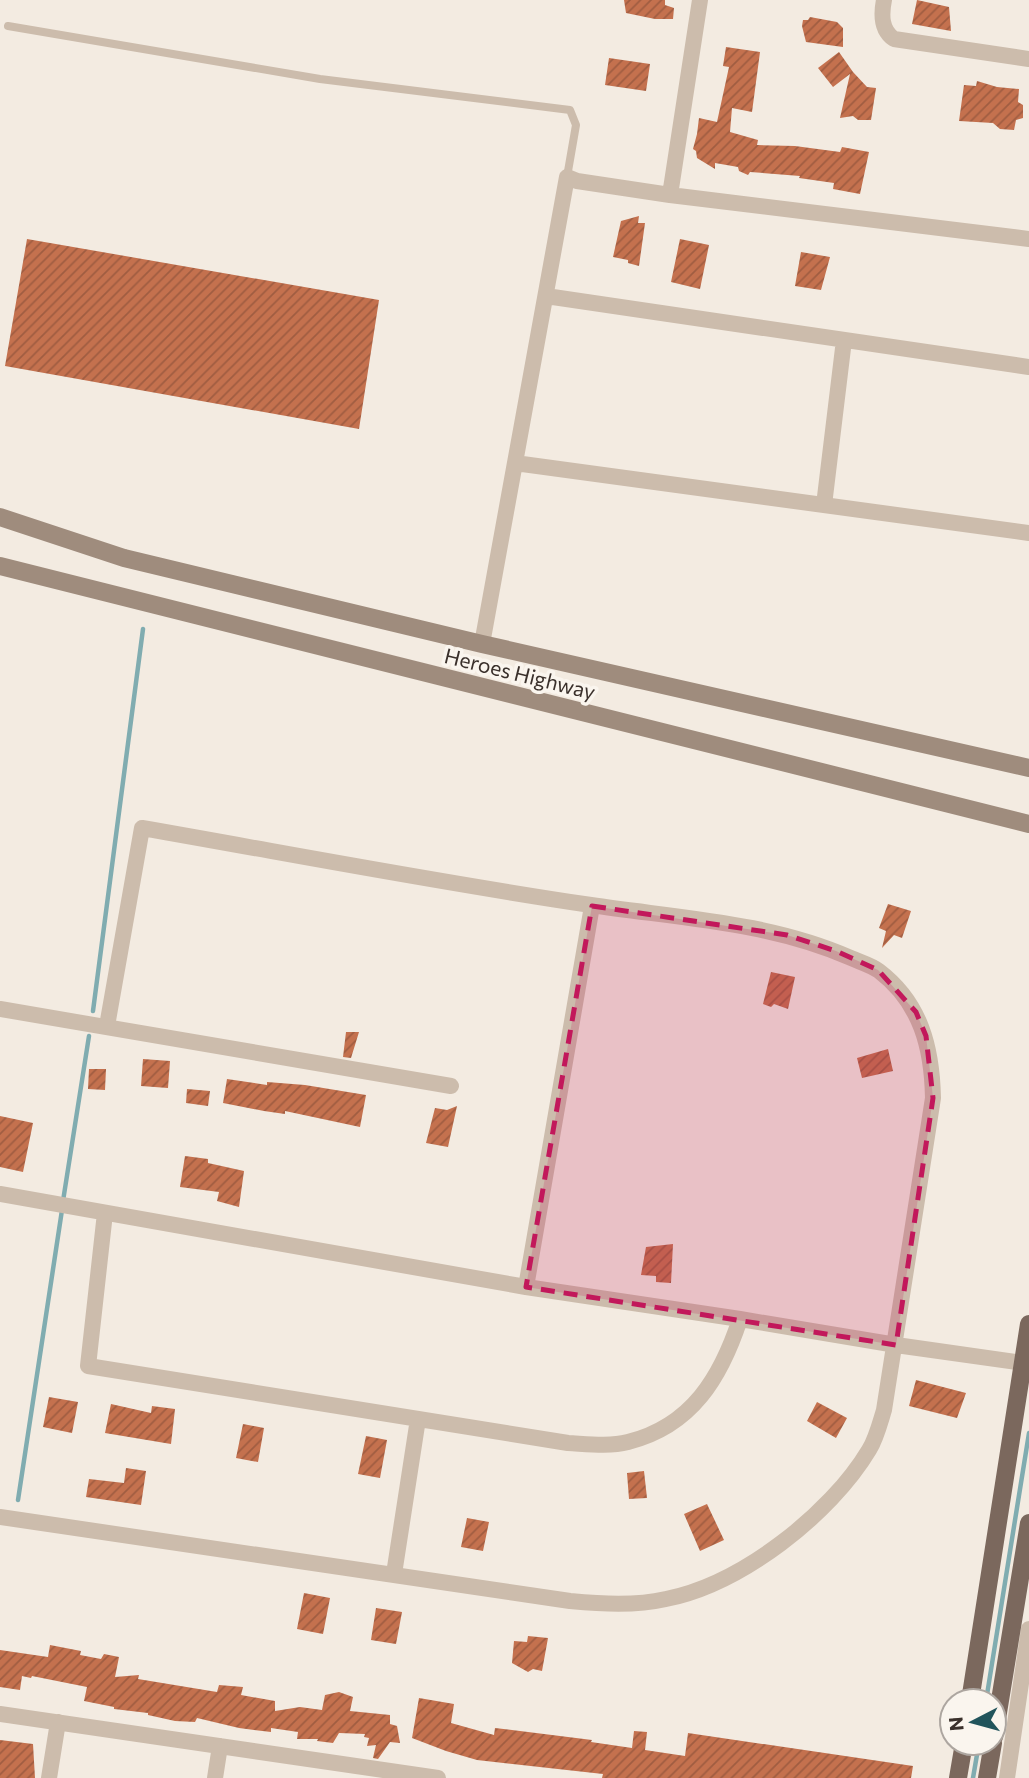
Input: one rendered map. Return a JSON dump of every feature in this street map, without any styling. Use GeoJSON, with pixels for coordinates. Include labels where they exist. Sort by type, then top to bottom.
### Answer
{"type":"FeatureCollection","features":[{"type":"Feature","properties":{"kind":"main road","name":"Heroes Highway"},"geometry":{"type":"LineString","coordinates":[[0,517],[124,558],[482,644],[1029,768]]}},
{"type":"Feature","properties":{"kind":"main road","name":"Heroes Highway"},"geometry":{"type":"LineString","coordinates":[[0,566],[1029,824]]}},
{"type":"Feature","properties":{"kind":"main road"},"geometry":{"type":"LineString","coordinates":[[972,1687],[1029,1324]]}},
{"type":"Feature","properties":{"kind":"main road"},"geometry":{"type":"LineString","coordinates":[[1002,1687],[1029,1523]]}},
{"type":"Feature","properties":{"kind":"main road"},"geometry":{"type":"LineString","coordinates":[[958,1778],[962,1757]]}},
{"type":"Feature","properties":{"kind":"main road"},"geometry":{"type":"LineString","coordinates":[[987,1778],[991,1757]]}},
{"type":"Feature","properties":{"kind":"street"},"geometry":{"type":"LineString","coordinates":[[670,195],[700,0]]}},
{"type":"Feature","properties":{"kind":"street"},"geometry":{"type":"LineString","coordinates":[[884,0],[883,23],[886,33],[894,39],[1029,59]]}},
{"type":"Feature","properties":{"kind":"street"},"geometry":{"type":"LineString","coordinates":[[482,644],[567,177],[577,181],[670,195],[1029,239]]}},
{"type":"Feature","properties":{"kind":"street"},"geometry":{"type":"LineString","coordinates":[[545,296],[1029,367]]}},
{"type":"Feature","properties":{"kind":"street"},"geometry":{"type":"LineString","coordinates":[[824,505],[844,340]]}},
{"type":"Feature","properties":{"kind":"street"},"geometry":{"type":"LineString","coordinates":[[515,463],[1029,533]]}},
{"type":"Feature","properties":{"kind":"street"},"geometry":{"type":"LineString","coordinates":[[0,1517],[570,1601],[605,1604],[667,1599],[708,1587],[756,1563],[775,1548],[853,1474],[871,1448],[884,1410],[933,1098],[926,1036],[916,1012],[901,991],[878,970],[836,951],[787,935],[682,916],[592,906],[142,828],[107,1026]]}},
{"type":"Feature","properties":{"kind":"street"},"geometry":{"type":"LineString","coordinates":[[526,1287],[592,906]]}},
{"type":"Feature","properties":{"kind":"street"},"geometry":{"type":"LineString","coordinates":[[0,1009],[451,1086]]}},
{"type":"Feature","properties":{"kind":"street"},"geometry":{"type":"LineString","coordinates":[[0,1194],[526,1287],[1023,1363]]}},
{"type":"Feature","properties":{"kind":"street"},"geometry":{"type":"LineString","coordinates":[[105,1213],[88,1366],[568,1443],[602,1444],[628,1442],[665,1427],[686,1412],[718,1374],[740,1319]]}},
{"type":"Feature","properties":{"kind":"street"},"geometry":{"type":"LineString","coordinates":[[394,1574],[418,1419]]}},
{"type":"Feature","properties":{"kind":"street"},"geometry":{"type":"LineString","coordinates":[[1007,1778],[1029,1629]]}},
{"type":"Feature","properties":{"kind":"street"},"geometry":{"type":"LineString","coordinates":[[0,1714],[220,1746],[371,1773],[438,1778]]}},
{"type":"Feature","properties":{"kind":"street"},"geometry":{"type":"LineString","coordinates":[[49,1778],[58,1722]]}},
{"type":"Feature","properties":{"kind":"street"},"geometry":{"type":"LineString","coordinates":[[215,1778],[220,1746]]}},
{"type":"Feature","properties":{"kind":"lane"},"geometry":{"type":"LineString","coordinates":[[8,26],[320,79],[570,110],[576,125],[567,177]]}},
{"type":"Feature","properties":{"kind":"highlighted area"},"geometry":{"type":"Polygon","coordinates":[[[592,906],[787,935],[836,951],[878,970],[916,1012],[926,1036],[933,1098],[896,1345],[526,1287],[592,906]]]}},
{"type":"Feature","properties":{"kind":"building"},"geometry":{"type":"Polygon","coordinates":[[[624,0],[665,0],[665,5],[674,8],[673,19],[655,19],[626,13],[624,0]]]}},
{"type":"Feature","properties":{"kind":"building"},"geometry":{"type":"Polygon","coordinates":[[[917,0],[949,7],[951,31],[912,24],[917,0]]]}},
{"type":"Feature","properties":{"kind":"building"},"geometry":{"type":"Polygon","coordinates":[[[810,17],[837,22],[843,28],[843,47],[806,42],[802,26],[803,20],[810,17]]]}},
{"type":"Feature","properties":{"kind":"building"},"geometry":{"type":"Polygon","coordinates":[[[726,47],[760,52],[752,112],[732,108],[730,132],[758,140],[757,145],[795,146],[840,152],[842,147],[869,152],[860,194],[833,189],[834,183],[799,178],[800,176],[750,172],[748,175],[739,171],[738,167],[715,163],[715,169],[697,158],[693,149],[699,118],[717,122],[729,67],[723,66],[726,47]]]}},
{"type":"Feature","properties":{"kind":"building"},"geometry":{"type":"Polygon","coordinates":[[[839,52],[867,87],[876,88],[871,120],[858,120],[853,116],[840,118],[850,74],[833,87],[818,68],[839,52]]]}},
{"type":"Feature","properties":{"kind":"building"},"geometry":{"type":"Polygon","coordinates":[[[609,58],[650,64],[646,91],[605,85],[609,58]]]}},
{"type":"Feature","properties":{"kind":"building"},"geometry":{"type":"Polygon","coordinates":[[[977,81],[997,87],[1019,89],[1018,102],[1023,105],[1023,118],[1016,120],[1014,130],[1000,129],[993,123],[959,121],[964,85],[976,86],[977,81]]]}},
{"type":"Feature","properties":{"kind":"building"},"geometry":{"type":"Polygon","coordinates":[[[639,216],[638,223],[645,223],[639,266],[613,257],[621,221],[639,216]]]}},
{"type":"Feature","properties":{"kind":"building"},"geometry":{"type":"Polygon","coordinates":[[[27,239],[379,300],[359,429],[5,366],[27,239]]]}},
{"type":"Feature","properties":{"kind":"building"},"geometry":{"type":"Polygon","coordinates":[[[680,239],[709,245],[700,289],[671,282],[680,239]]]}},
{"type":"Feature","properties":{"kind":"building"},"geometry":{"type":"Polygon","coordinates":[[[801,252],[830,257],[821,290],[795,286],[801,252]]]}},
{"type":"Feature","properties":{"kind":"building"},"geometry":{"type":"Polygon","coordinates":[[[888,904],[911,911],[902,938],[894,935],[882,948],[886,931],[879,928],[888,904]]]}},
{"type":"Feature","properties":{"kind":"building"},"geometry":{"type":"Polygon","coordinates":[[[771,972],[795,977],[788,1009],[774,1004],[771,1007],[763,1004],[771,972]]]}},
{"type":"Feature","properties":{"kind":"building"},"geometry":{"type":"Polygon","coordinates":[[[346,1032],[359,1032],[351,1058],[343,1057],[346,1032]]]}},
{"type":"Feature","properties":{"kind":"building"},"geometry":{"type":"Polygon","coordinates":[[[888,1049],[893,1071],[862,1078],[857,1058],[888,1049]]]}},
{"type":"Feature","properties":{"kind":"building"},"geometry":{"type":"Polygon","coordinates":[[[143,1059],[170,1061],[168,1088],[141,1086],[143,1059]]]}},
{"type":"Feature","properties":{"kind":"building"},"geometry":{"type":"Polygon","coordinates":[[[89,1069],[106,1069],[105,1090],[88,1089],[89,1069]]]}},
{"type":"Feature","properties":{"kind":"building"},"geometry":{"type":"Polygon","coordinates":[[[227,1079],[267,1085],[267,1082],[305,1085],[366,1095],[360,1127],[285,1111],[285,1114],[223,1103],[227,1079]]]}},
{"type":"Feature","properties":{"kind":"building"},"geometry":{"type":"Polygon","coordinates":[[[187,1089],[210,1091],[208,1106],[186,1103],[187,1089]]]}},
{"type":"Feature","properties":{"kind":"building"},"geometry":{"type":"Polygon","coordinates":[[[457,1106],[448,1147],[426,1143],[435,1108],[447,1110],[457,1106]]]}},
{"type":"Feature","properties":{"kind":"building"},"geometry":{"type":"Polygon","coordinates":[[[0,1116],[33,1123],[23,1172],[0,1167],[0,1116]]]}},
{"type":"Feature","properties":{"kind":"building"},"geometry":{"type":"Polygon","coordinates":[[[185,1156],[208,1159],[208,1163],[244,1171],[239,1207],[217,1201],[219,1192],[180,1187],[185,1156]]]}},
{"type":"Feature","properties":{"kind":"building"},"geometry":{"type":"Polygon","coordinates":[[[673,1244],[671,1283],[656,1282],[656,1276],[641,1275],[646,1247],[673,1244]]]}},
{"type":"Feature","properties":{"kind":"building"},"geometry":{"type":"Polygon","coordinates":[[[916,1380],[966,1393],[957,1418],[909,1406],[916,1380]]]}},
{"type":"Feature","properties":{"kind":"building"},"geometry":{"type":"Polygon","coordinates":[[[49,1397],[78,1402],[72,1433],[43,1427],[49,1397]]]}},
{"type":"Feature","properties":{"kind":"building"},"geometry":{"type":"Polygon","coordinates":[[[817,1402],[847,1418],[836,1438],[807,1421],[817,1402]]]}},
{"type":"Feature","properties":{"kind":"building"},"geometry":{"type":"Polygon","coordinates":[[[111,1404],[151,1413],[152,1406],[175,1409],[171,1444],[105,1433],[111,1404]]]}},
{"type":"Feature","properties":{"kind":"building"},"geometry":{"type":"Polygon","coordinates":[[[243,1424],[264,1428],[258,1462],[236,1458],[243,1424]]]}},
{"type":"Feature","properties":{"kind":"building"},"geometry":{"type":"Polygon","coordinates":[[[366,1436],[387,1440],[380,1478],[358,1474],[366,1436]]]}},
{"type":"Feature","properties":{"kind":"building"},"geometry":{"type":"Polygon","coordinates":[[[126,1468],[146,1471],[141,1505],[86,1497],[89,1479],[124,1483],[126,1468]]]}},
{"type":"Feature","properties":{"kind":"building"},"geometry":{"type":"Polygon","coordinates":[[[644,1471],[647,1498],[629,1499],[627,1473],[644,1471]]]}},
{"type":"Feature","properties":{"kind":"building"},"geometry":{"type":"Polygon","coordinates":[[[707,1504],[724,1540],[700,1551],[684,1514],[707,1504]]]}},
{"type":"Feature","properties":{"kind":"building"},"geometry":{"type":"Polygon","coordinates":[[[467,1518],[489,1522],[483,1551],[461,1547],[467,1518]]]}},
{"type":"Feature","properties":{"kind":"building"},"geometry":{"type":"Polygon","coordinates":[[[304,1593],[330,1598],[323,1634],[297,1629],[304,1593]]]}},
{"type":"Feature","properties":{"kind":"building"},"geometry":{"type":"Polygon","coordinates":[[[376,1608],[402,1612],[396,1644],[371,1640],[376,1608]]]}},
{"type":"Feature","properties":{"kind":"building"},"geometry":{"type":"Polygon","coordinates":[[[528,1636],[548,1638],[542,1671],[533,1669],[528,1672],[512,1663],[514,1641],[527,1642],[528,1636]]]}},
{"type":"Feature","properties":{"kind":"building"},"geometry":{"type":"Polygon","coordinates":[[[50,1645],[81,1651],[80,1655],[101,1659],[104,1654],[119,1657],[115,1677],[139,1675],[138,1679],[217,1692],[219,1685],[243,1687],[241,1695],[275,1701],[275,1711],[300,1707],[322,1710],[325,1695],[339,1692],[353,1697],[350,1711],[390,1715],[390,1724],[397,1726],[400,1743],[390,1742],[378,1759],[373,1758],[376,1745],[367,1746],[369,1738],[364,1737],[365,1734],[339,1733],[333,1743],[317,1741],[318,1739],[297,1739],[298,1732],[271,1728],[271,1732],[239,1728],[197,1718],[195,1722],[175,1721],[84,1701],[87,1687],[32,1676],[22,1676],[20,1690],[0,1687],[0,1650],[48,1657],[50,1645]]]}},
{"type":"Feature","properties":{"kind":"building"},"geometry":{"type":"Polygon","coordinates":[[[419,1698],[454,1704],[451,1723],[494,1735],[495,1728],[592,1740],[591,1742],[632,1748],[634,1731],[647,1732],[645,1750],[685,1756],[688,1733],[913,1766],[911,1778],[602,1778],[603,1774],[477,1760],[412,1738],[419,1698]]]}},
{"type":"Feature","properties":{"kind":"building"},"geometry":{"type":"Polygon","coordinates":[[[0,1740],[33,1744],[35,1778],[0,1778],[0,1740]]]}},
{"type":"Feature","properties":{"kind":"waterway"},"geometry":{"type":"LineString","coordinates":[[93,1011],[143,629]]}},
{"type":"Feature","properties":{"kind":"waterway"},"geometry":{"type":"LineString","coordinates":[[63,1201],[89,1036]]}},
{"type":"Feature","properties":{"kind":"waterway"},"geometry":{"type":"LineString","coordinates":[[18,1500],[62,1210]]}},
{"type":"Feature","properties":{"kind":"waterway"},"geometry":{"type":"LineString","coordinates":[[988,1687],[1029,1433]]}},
{"type":"Feature","properties":{"kind":"waterway"},"geometry":{"type":"LineString","coordinates":[[973,1778],[977,1757]]}}]}
